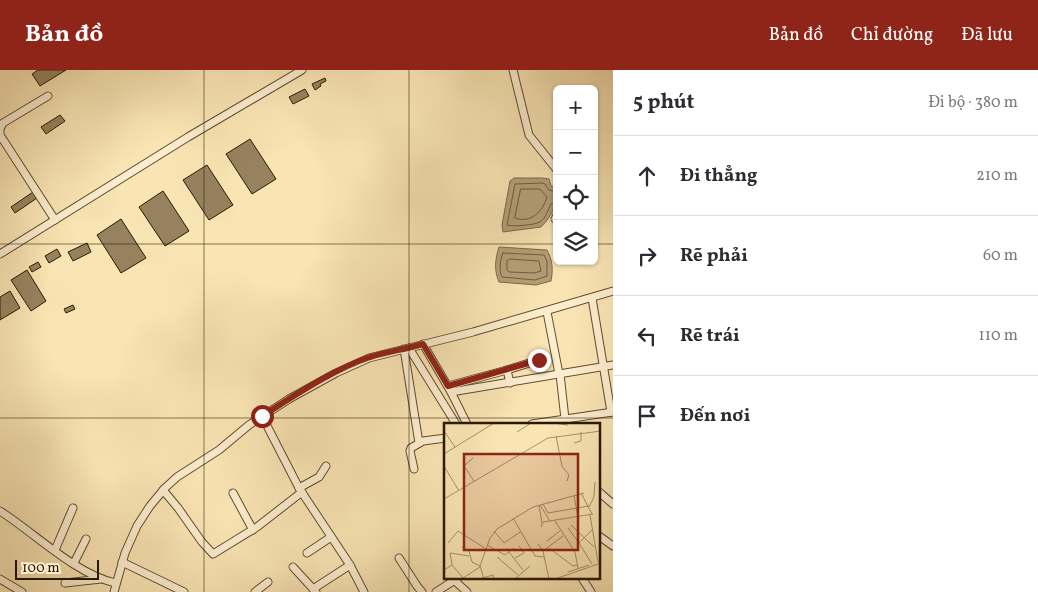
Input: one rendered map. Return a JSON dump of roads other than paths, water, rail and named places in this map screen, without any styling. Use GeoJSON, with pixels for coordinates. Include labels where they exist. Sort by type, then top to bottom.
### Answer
{"type":"FeatureCollection","features":[{"type":"Feature","properties":{"kind":"street"},"geometry":{"type":"LineString","coordinates":[[0,254],[188,137],[302,70]]}},
{"type":"Feature","properties":{"kind":"street"},"geometry":{"type":"LineString","coordinates":[[513,70],[529,135],[553,165]]}},
{"type":"Feature","properties":{"kind":"street"},"geometry":{"type":"LineString","coordinates":[[48,96],[3,123],[0,135],[54,220]]}},
{"type":"Feature","properties":{"kind":"street"},"geometry":{"type":"LineString","coordinates":[[114,592],[122,562],[137,526],[163,490],[176,478],[219,450],[262,416],[288,399],[336,373],[369,358],[547,312],[613,291]]}},
{"type":"Feature","properties":{"kind":"street"},"geometry":{"type":"LineString","coordinates":[[538,423],[612,412],[610,366],[592,298]]}},
{"type":"Feature","properties":{"kind":"street"},"geometry":{"type":"LineString","coordinates":[[547,312],[560,374],[566,418]]}},
{"type":"Feature","properties":{"kind":"street"},"geometry":{"type":"LineString","coordinates":[[423,344],[466,423]]}},
{"type":"Feature","properties":{"kind":"street"},"geometry":{"type":"LineString","coordinates":[[406,349],[455,423]]}},
{"type":"Feature","properties":{"kind":"street"},"geometry":{"type":"LineString","coordinates":[[406,349],[419,443]]}},
{"type":"Feature","properties":{"kind":"street"},"geometry":{"type":"LineString","coordinates":[[449,389],[539,360]]}},
{"type":"Feature","properties":{"kind":"street"},"geometry":{"type":"LineString","coordinates":[[449,389],[510,383],[610,366]]}},
{"type":"Feature","properties":{"kind":"street"},"geometry":{"type":"LineString","coordinates":[[507,370],[510,383]]}},
{"type":"Feature","properties":{"kind":"street"},"geometry":{"type":"LineString","coordinates":[[262,416],[301,490],[350,565],[364,592]]}},
{"type":"Feature","properties":{"kind":"street"},"geometry":{"type":"LineString","coordinates":[[414,469],[410,450],[414,445],[444,438]]}},
{"type":"Feature","properties":{"kind":"street"},"geometry":{"type":"LineString","coordinates":[[163,490],[213,554],[253,530],[319,477],[326,466]]}},
{"type":"Feature","properties":{"kind":"street"},"geometry":{"type":"LineString","coordinates":[[233,493],[253,530]]}},
{"type":"Feature","properties":{"kind":"street"},"geometry":{"type":"LineString","coordinates":[[600,493],[613,504]]}},
{"type":"Feature","properties":{"kind":"street"},"geometry":{"type":"LineString","coordinates":[[55,550],[73,508]]}},
{"type":"Feature","properties":{"kind":"street"},"geometry":{"type":"LineString","coordinates":[[0,511],[74,563],[101,579],[115,583]]}},
{"type":"Feature","properties":{"kind":"street"},"geometry":{"type":"LineString","coordinates":[[600,537],[613,546]]}},
{"type":"Feature","properties":{"kind":"street"},"geometry":{"type":"LineString","coordinates":[[307,553],[331,538]]}},
{"type":"Feature","properties":{"kind":"street"},"geometry":{"type":"LineString","coordinates":[[74,563],[86,539]]}},
{"type":"Feature","properties":{"kind":"street"},"geometry":{"type":"LineString","coordinates":[[399,558],[416,586],[422,592]]}},
{"type":"Feature","properties":{"kind":"street"},"geometry":{"type":"LineString","coordinates":[[122,562],[175,590],[184,592]]}},
{"type":"Feature","properties":{"kind":"street"},"geometry":{"type":"LineString","coordinates":[[293,567],[314,590],[350,565]]}},
{"type":"Feature","properties":{"kind":"street"},"geometry":{"type":"LineString","coordinates":[[65,583],[101,579]]}},
{"type":"Feature","properties":{"kind":"street"},"geometry":{"type":"LineString","coordinates":[[0,580],[22,592]]}},
{"type":"Feature","properties":{"kind":"street"},"geometry":{"type":"LineString","coordinates":[[436,592],[457,580],[467,592]]}},
{"type":"Feature","properties":{"kind":"street"},"geometry":{"type":"LineString","coordinates":[[583,580],[591,592]]}},
{"type":"Feature","properties":{"kind":"street"},"geometry":{"type":"LineString","coordinates":[[255,592],[268,582]]}},
{"type":"Feature","properties":{"kind":"water"},"geometry":{"type":"Polygon","coordinates":[[[514,178],[549,179],[553,187],[553,211],[541,227],[503,232],[502,225],[510,181],[514,178]]]}},
{"type":"Feature","properties":{"kind":"water"},"geometry":{"type":"Polygon","coordinates":[[[499,247],[547,250],[552,266],[551,281],[536,285],[499,282],[496,274],[496,265],[499,247]]]}}]}
